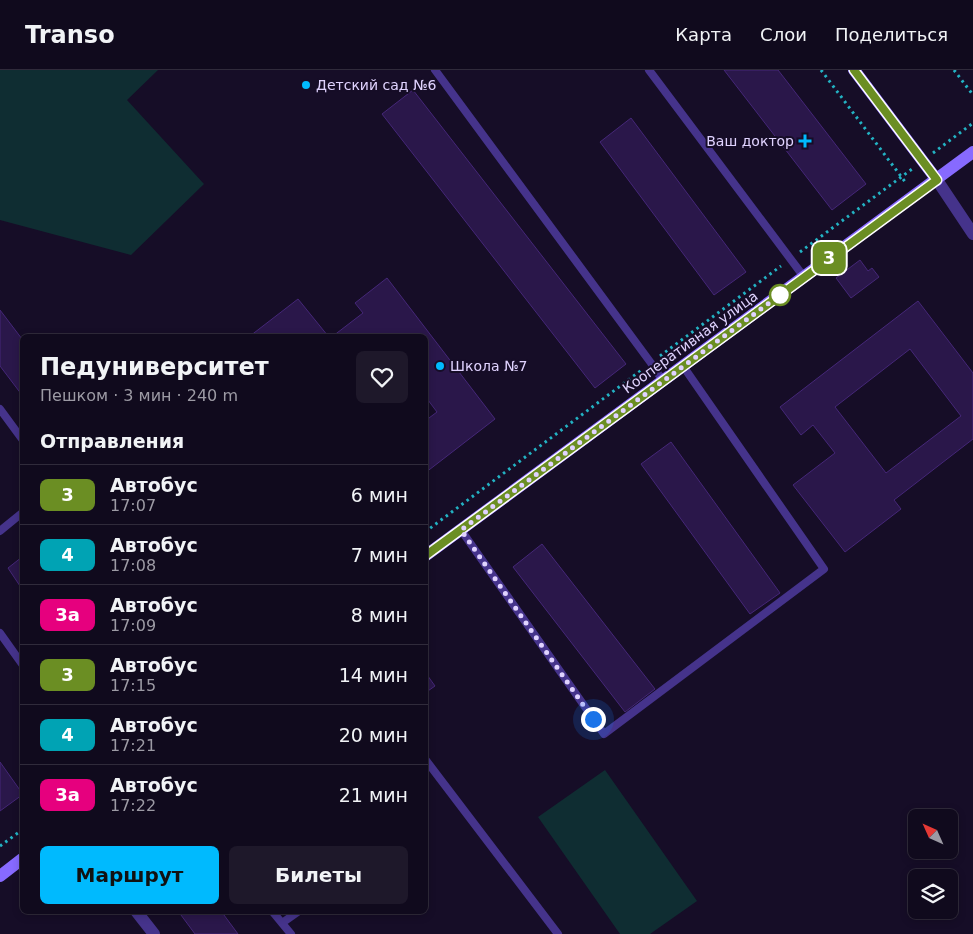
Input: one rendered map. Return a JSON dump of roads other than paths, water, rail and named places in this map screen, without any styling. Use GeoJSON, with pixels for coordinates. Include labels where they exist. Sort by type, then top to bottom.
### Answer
{"type":"FeatureCollection","features":[{"type":"Feature","properties":{"kind":"street"},"geometry":{"type":"LineString","coordinates":[[854,70],[937,180],[973,234]]}},
{"type":"Feature","properties":{"kind":"street","name":"Кооперативная улица"},"geometry":{"type":"LineString","coordinates":[[428,554],[973,152]]}},
{"type":"Feature","properties":{"kind":"street"},"geometry":{"type":"LineString","coordinates":[[0,876],[20,861]]}},
{"type":"Feature","properties":{"kind":"street"},"geometry":{"type":"LineString","coordinates":[[138,914],[154,934]]}},
{"type":"Feature","properties":{"kind":"lane"},"geometry":{"type":"LineString","coordinates":[[434,70],[663,381]]}},
{"type":"Feature","properties":{"kind":"lane"},"geometry":{"type":"LineString","coordinates":[[649,70],[804,277]]}},
{"type":"Feature","properties":{"kind":"lane"},"geometry":{"type":"LineString","coordinates":[[461,530],[604,734],[824,569],[683,366]]}},
{"type":"Feature","properties":{"kind":"lane"},"geometry":{"type":"LineString","coordinates":[[0,409],[20,436]]}},
{"type":"Feature","properties":{"kind":"lane"},"geometry":{"type":"LineString","coordinates":[[0,531],[20,515]]}},
{"type":"Feature","properties":{"kind":"lane"},"geometry":{"type":"LineString","coordinates":[[0,633],[20,661]]}},
{"type":"Feature","properties":{"kind":"lane"},"geometry":{"type":"LineString","coordinates":[[428,763],[558,934]]}},
{"type":"Feature","properties":{"kind":"lane"},"geometry":{"type":"LineString","coordinates":[[274,914],[291,934]]}},
{"type":"Feature","properties":{"kind":"lane"},"geometry":{"type":"LineString","coordinates":[[282,924],[295,914]]}},
{"type":"Feature","properties":{"kind":"place","name":"Детский сад №6"},"geometry":{"type":"Point","coordinates":[306,85]}},
{"type":"Feature","properties":{"kind":"place","name":"Ваш доктор"},"geometry":{"type":"Point","coordinates":[805,141]}},
{"type":"Feature","properties":{"kind":"place","name":"Школа №7"},"geometry":{"type":"Point","coordinates":[440,366]}}]}
